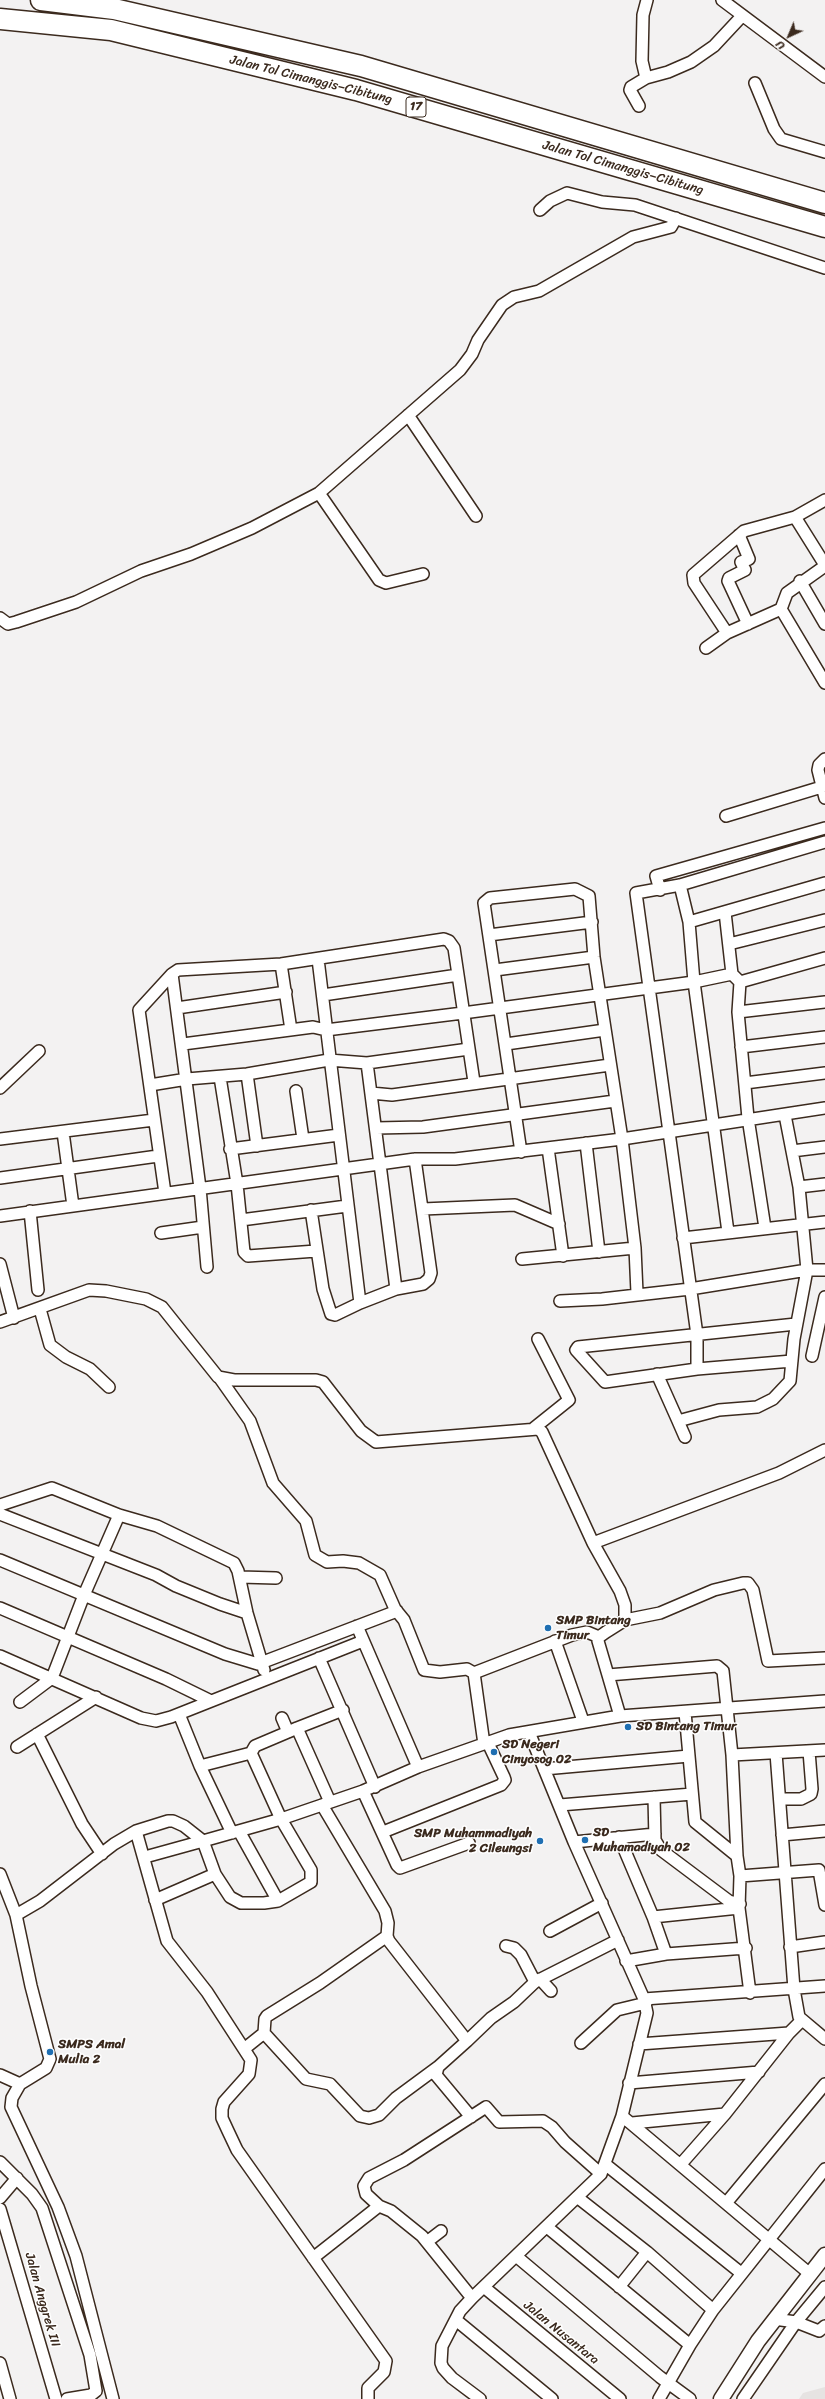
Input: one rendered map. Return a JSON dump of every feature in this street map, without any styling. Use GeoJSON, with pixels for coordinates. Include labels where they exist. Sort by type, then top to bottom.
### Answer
{"type":"FeatureCollection","features":[{"type":"Feature","properties":{"kind":"highway","name":"Jalan Tol Cimanggis–Cibitung"},"geometry":{"type":"LineString","coordinates":[[41,0],[114,9],[361,66],[825,203]]}},
{"type":"Feature","properties":{"kind":"highway","name":"Jalan Tol Cimanggis–Cibitung"},"geometry":{"type":"LineString","coordinates":[[0,19],[111,30],[356,90],[825,227]]}},
{"type":"Feature","properties":{"kind":"street"},"geometry":{"type":"LineString","coordinates":[[646,78],[642,61],[643,15],[647,0]]}},
{"type":"Feature","properties":{"kind":"street"},"geometry":{"type":"LineString","coordinates":[[722,0],[825,77]]}},
{"type":"Feature","properties":{"kind":"street"},"geometry":{"type":"LineString","coordinates":[[639,106],[630,90],[631,87],[646,78],[668,72],[691,62],[714,46],[742,16]]}},
{"type":"Feature","properties":{"kind":"street"},"geometry":{"type":"LineString","coordinates":[[755,83],[774,129],[781,139],[825,152]]}},
{"type":"Feature","properties":{"kind":"street"},"geometry":{"type":"LineString","coordinates":[[540,210],[550,201],[567,192],[602,202],[635,205],[825,268]]}},
{"type":"Feature","properties":{"kind":"street"},"geometry":{"type":"LineString","coordinates":[[0,618],[8,624],[76,602],[141,571],[191,554],[252,528],[319,493],[467,362],[492,318],[502,305],[514,297],[540,291],[633,236],[671,227],[676,218]]}},
{"type":"Feature","properties":{"kind":"street"},"geometry":{"type":"LineString","coordinates":[[408,415],[476,516]]}},
{"type":"Feature","properties":{"kind":"street"},"geometry":{"type":"LineString","coordinates":[[319,493],[379,580],[386,583],[410,575],[423,574]]}},
{"type":"Feature","properties":{"kind":"street"},"geometry":{"type":"LineString","coordinates":[[727,632],[692,580],[696,573],[738,535],[752,527],[795,517],[825,500]]}},
{"type":"Feature","properties":{"kind":"street"},"geometry":{"type":"LineString","coordinates":[[706,648],[727,632],[781,610],[787,593],[800,581],[825,565],[795,517]]}},
{"type":"Feature","properties":{"kind":"street"},"geometry":{"type":"LineString","coordinates":[[738,535],[749,559],[741,562],[745,570],[729,578],[728,581],[748,624]]}},
{"type":"Feature","properties":{"kind":"street"},"geometry":{"type":"LineString","coordinates":[[800,581],[825,624]]}},
{"type":"Feature","properties":{"kind":"street"},"geometry":{"type":"LineString","coordinates":[[781,610],[825,683]]}},
{"type":"Feature","properties":{"kind":"street"},"geometry":{"type":"LineString","coordinates":[[825,759],[819,765],[818,770],[824,787],[825,798]]}},
{"type":"Feature","properties":{"kind":"street"},"geometry":{"type":"LineString","coordinates":[[726,816],[824,787]]}},
{"type":"Feature","properties":{"kind":"street"},"geometry":{"type":"LineString","coordinates":[[660,890],[656,876],[825,828]]}},
{"type":"Feature","properties":{"kind":"street"},"geometry":{"type":"LineString","coordinates":[[697,1369],[697,1335],[636,893],[660,890],[680,885],[825,842]]}},
{"type":"Feature","properties":{"kind":"street"},"geometry":{"type":"LineString","coordinates":[[689,922],[825,883]]}},
{"type":"Feature","properties":{"kind":"street"},"geometry":{"type":"LineString","coordinates":[[680,885],[689,922],[694,982],[728,1232]]}},
{"type":"Feature","properties":{"kind":"street"},"geometry":{"type":"LineString","coordinates":[[521,1152],[484,903],[490,898],[575,889],[589,896],[594,957],[622,1139],[635,1248],[637,1294]]}},
{"type":"Feature","properties":{"kind":"street"},"geometry":{"type":"LineString","coordinates":[[725,912],[729,944],[736,978],[748,1118],[765,1228]]}},
{"type":"Feature","properties":{"kind":"street"},"geometry":{"type":"LineString","coordinates":[[729,944],[825,920]]}},
{"type":"Feature","properties":{"kind":"street"},"geometry":{"type":"LineString","coordinates":[[489,935],[592,922]]}},
{"type":"Feature","properties":{"kind":"street"},"geometry":{"type":"LineString","coordinates":[[165,1193],[158,1156],[140,1010],[172,974],[178,970],[282,964],[444,939],[451,942],[454,948],[474,1082]]}},
{"type":"Feature","properties":{"kind":"street"},"geometry":{"type":"LineString","coordinates":[[495,970],[594,957]]}},
{"type":"Feature","properties":{"kind":"street"},"geometry":{"type":"LineString","coordinates":[[182,1044],[313,1026],[326,1030],[650,987],[736,978],[825,958]]}},
{"type":"Feature","properties":{"kind":"street"},"geometry":{"type":"LineString","coordinates":[[318,959],[329,1060],[360,1303]]}},
{"type":"Feature","properties":{"kind":"street"},"geometry":{"type":"LineString","coordinates":[[282,964],[291,1030]]}},
{"type":"Feature","properties":{"kind":"street"},"geometry":{"type":"LineString","coordinates":[[172,974],[200,1188],[207,1267]]}},
{"type":"Feature","properties":{"kind":"street"},"geometry":{"type":"LineString","coordinates":[[323,995],[458,975]]}},
{"type":"Feature","properties":{"kind":"street"},"geometry":{"type":"LineString","coordinates":[[177,1008],[286,992]]}},
{"type":"Feature","properties":{"kind":"street"},"geometry":{"type":"LineString","coordinates":[[738,1012],[825,1002]]}},
{"type":"Feature","properties":{"kind":"street"},"geometry":{"type":"LineString","coordinates":[[506,1044],[605,1030]]}},
{"type":"Feature","properties":{"kind":"street"},"geometry":{"type":"LineString","coordinates":[[741,1047],[825,1037]]}},
{"type":"Feature","properties":{"kind":"street"},"geometry":{"type":"LineString","coordinates":[[150,1086],[186,1079],[246,1074],[329,1060],[367,1063],[469,1049]]}},
{"type":"Feature","properties":{"kind":"street"},"geometry":{"type":"LineString","coordinates":[[0,1088],[39,1051]]}},
{"type":"Feature","properties":{"kind":"street"},"geometry":{"type":"LineString","coordinates":[[367,1063],[396,1289]]}},
{"type":"Feature","properties":{"kind":"street"},"geometry":{"type":"LineString","coordinates":[[371,1093],[392,1095],[474,1082],[610,1065]]}},
{"type":"Feature","properties":{"kind":"street"},"geometry":{"type":"LineString","coordinates":[[745,1084],[825,1073]]}},
{"type":"Feature","properties":{"kind":"street"},"geometry":{"type":"LineString","coordinates":[[246,1074],[257,1146]]}},
{"type":"Feature","properties":{"kind":"street"},"geometry":{"type":"LineString","coordinates":[[220,1077],[241,1220],[244,1252],[248,1256],[316,1251]]}},
{"type":"Feature","properties":{"kind":"street"},"geometry":{"type":"LineString","coordinates":[[296,1091],[303,1139]]}},
{"type":"Feature","properties":{"kind":"street"},"geometry":{"type":"LineString","coordinates":[[376,1128],[423,1126],[615,1101]]}},
{"type":"Feature","properties":{"kind":"street"},"geometry":{"type":"LineString","coordinates":[[0,1216],[416,1159],[455,1159],[622,1139],[748,1118],[785,1115],[825,1108]]}},
{"type":"Feature","properties":{"kind":"street"},"geometry":{"type":"LineString","coordinates":[[678,1421],[719,1410],[756,1407],[767,1403],[778,1395],[790,1381],[796,1324],[807,1270],[799,1187],[785,1115]]}},
{"type":"Feature","properties":{"kind":"street"},"geometry":{"type":"LineString","coordinates":[[0,1139],[154,1120]]}},
{"type":"Feature","properties":{"kind":"street"},"geometry":{"type":"LineString","coordinates":[[63,1132],[73,1206]]}},
{"type":"Feature","properties":{"kind":"street"},"geometry":{"type":"LineString","coordinates":[[230,1149],[339,1135]]}},
{"type":"Feature","properties":{"kind":"street"},"geometry":{"type":"LineString","coordinates":[[586,1143],[599,1252]]}},
{"type":"Feature","properties":{"kind":"street"},"geometry":{"type":"LineString","coordinates":[[792,1151],[825,1147]]}},
{"type":"Feature","properties":{"kind":"street"},"geometry":{"type":"LineString","coordinates":[[548,1148],[563,1256]]}},
{"type":"Feature","properties":{"kind":"street"},"geometry":{"type":"LineString","coordinates":[[0,1178],[158,1156]]}},
{"type":"Feature","properties":{"kind":"street"},"geometry":{"type":"LineString","coordinates":[[311,1210],[316,1251],[329,1312],[335,1315],[360,1303],[396,1289],[422,1284],[430,1276],[416,1159]]}},
{"type":"Feature","properties":{"kind":"street"},"geometry":{"type":"LineString","coordinates":[[799,1187],[825,1184]]}},
{"type":"Feature","properties":{"kind":"street"},"geometry":{"type":"LineString","coordinates":[[423,1210],[514,1205],[559,1224]]}},
{"type":"Feature","properties":{"kind":"street"},"geometry":{"type":"LineString","coordinates":[[241,1220],[347,1206]]}},
{"type":"Feature","properties":{"kind":"street"},"geometry":{"type":"LineString","coordinates":[[30,1211],[38,1290]]}},
{"type":"Feature","properties":{"kind":"street"},"geometry":{"type":"LineString","coordinates":[[684,1238],[825,1222]]}},
{"type":"Feature","properties":{"kind":"street"},"geometry":{"type":"LineString","coordinates":[[161,1233],[203,1227]]}},
{"type":"Feature","properties":{"kind":"street"},"geometry":{"type":"LineString","coordinates":[[522,1259],[635,1248]]}},
{"type":"Feature","properties":{"kind":"street"},"geometry":{"type":"LineString","coordinates":[[0,1264],[14,1318]]}},
{"type":"Feature","properties":{"kind":"street"},"geometry":{"type":"LineString","coordinates":[[560,1301],[602,1299],[690,1289],[807,1270],[825,1270]]}},
{"type":"Feature","properties":{"kind":"street"},"geometry":{"type":"LineString","coordinates":[[0,1322],[90,1290],[106,1291],[146,1299],[166,1311],[215,1376],[234,1380],[321,1381],[363,1434],[378,1442],[534,1428],[542,1432],[593,1544],[620,1591],[625,1605],[626,1620]]}},
{"type":"Feature","properties":{"kind":"street"},"geometry":{"type":"LineString","coordinates":[[812,1356],[825,1297]]}},
{"type":"Feature","properties":{"kind":"street"},"geometry":{"type":"LineString","coordinates":[[40,1309],[50,1345],[66,1357],[95,1373],[109,1387]]}},
{"type":"Feature","properties":{"kind":"street"},"geometry":{"type":"LineString","coordinates":[[792,1361],[697,1369],[605,1382],[576,1349],[578,1347],[796,1324]]}},
{"type":"Feature","properties":{"kind":"street"},"geometry":{"type":"LineString","coordinates":[[534,1428],[569,1400],[538,1339]]}},
{"type":"Feature","properties":{"kind":"street"},"geometry":{"type":"LineString","coordinates":[[657,1374],[685,1438]]}},
{"type":"Feature","properties":{"kind":"street"},"geometry":{"type":"LineString","coordinates":[[219,1377],[250,1421],[273,1483],[306,1521],[315,1555],[327,1562],[356,1562],[381,1576],[397,1611],[404,1620],[424,1670],[440,1672],[467,1669],[474,1673]]}},
{"type":"Feature","properties":{"kind":"street"},"geometry":{"type":"LineString","coordinates":[[593,1544],[779,1473],[825,1450]]}},
{"type":"Feature","properties":{"kind":"street"},"geometry":{"type":"LineString","coordinates":[[0,1505],[52,1488],[119,1515],[157,1526],[234,1563],[240,1577],[247,1613],[266,1679]]}},
{"type":"Feature","properties":{"kind":"street"},"geometry":{"type":"LineString","coordinates":[[0,1514],[247,1613]]}},
{"type":"Feature","properties":{"kind":"street"},"geometry":{"type":"LineString","coordinates":[[20,1702],[52,1678],[84,1595],[119,1515]]}},
{"type":"Feature","properties":{"kind":"street"},"geometry":{"type":"LineString","coordinates":[[0,1560],[236,1658],[262,1664],[397,1611]]}},
{"type":"Feature","properties":{"kind":"street"},"geometry":{"type":"LineString","coordinates":[[240,1577],[276,1578]]}},
{"type":"Feature","properties":{"kind":"street"},"geometry":{"type":"LineString","coordinates":[[474,1673],[583,1632],[599,1637],[626,1620],[660,1614],[714,1590],[748,1584],[753,1590],[768,1661],[825,1658]]}},
{"type":"Feature","properties":{"kind":"street"},"geometry":{"type":"LineString","coordinates":[[0,1608],[69,1637],[211,1701]]}},
{"type":"Feature","properties":{"kind":"street"},"geometry":{"type":"LineString","coordinates":[[357,1626],[418,1767]]}},
{"type":"Feature","properties":{"kind":"street"},"geometry":{"type":"LineString","coordinates":[[599,1637],[598,1646],[620,1716]]}},
{"type":"Feature","properties":{"kind":"street"},"geometry":{"type":"LineString","coordinates":[[0,1656],[150,1720],[163,1720],[363,1641]]}},
{"type":"Feature","properties":{"kind":"street"},"geometry":{"type":"LineString","coordinates":[[556,1641],[583,1722]]}},
{"type":"Feature","properties":{"kind":"street"},"geometry":{"type":"LineString","coordinates":[[319,1658],[343,1710],[375,1787]]}},
{"type":"Feature","properties":{"kind":"street"},"geometry":{"type":"LineString","coordinates":[[608,1675],[717,1666],[724,1674],[732,1755],[737,1856],[740,1876],[740,1906],[750,1993]]}},
{"type":"Feature","properties":{"kind":"street"},"geometry":{"type":"LineString","coordinates":[[383,1832],[501,1785],[505,1780],[486,1743],[474,1673]]}},
{"type":"Feature","properties":{"kind":"street"},"geometry":{"type":"LineString","coordinates":[[17,1747],[96,1697]]}},
{"type":"Feature","properties":{"kind":"street"},"geometry":{"type":"LineString","coordinates":[[145,1857],[281,1819],[326,1804],[375,1787],[418,1767],[509,1735],[620,1716],[727,1710],[825,1701]]}},
{"type":"Feature","properties":{"kind":"street"},"geometry":{"type":"LineString","coordinates":[[200,1766],[251,1752],[255,1746],[343,1710]]}},
{"type":"Feature","properties":{"kind":"street"},"geometry":{"type":"LineString","coordinates":[[685,1712],[695,1822],[737,1856]]}},
{"type":"Feature","properties":{"kind":"street"},"geometry":{"type":"LineString","coordinates":[[179,1714],[200,1766],[235,1832],[278,1901]]}},
{"type":"Feature","properties":{"kind":"street"},"geometry":{"type":"LineString","coordinates":[[282,1718],[293,1730],[326,1804],[385,1911],[388,1923],[387,1936],[467,2041]]}},
{"type":"Feature","properties":{"kind":"street"},"geometry":{"type":"LineString","coordinates":[[477,2398],[452,2378],[441,2363],[442,2346],[456,2320],[472,2298],[485,2288],[547,2227],[603,2169],[622,2116],[628,2083],[646,2023],[645,2001],[574,1842],[529,1732]]}},
{"type":"Feature","properties":{"kind":"street"},"geometry":{"type":"LineString","coordinates":[[37,1734],[82,1824],[102,1854]]}},
{"type":"Feature","properties":{"kind":"street"},"geometry":{"type":"LineString","coordinates":[[732,1755],[825,1750]]}},
{"type":"Feature","properties":{"kind":"street"},"geometry":{"type":"LineString","coordinates":[[780,1798],[801,1799],[811,1794],[812,1789],[809,1751]]}},
{"type":"Feature","properties":{"kind":"street"},"geometry":{"type":"LineString","coordinates":[[16,1915],[40,1901],[102,1854],[136,1831],[173,1821],[184,1826],[204,1841],[215,1874],[230,1898],[237,1902],[264,1903],[278,1901],[306,1886],[312,1877],[311,1870],[281,1819],[251,1752]]}},
{"type":"Feature","properties":{"kind":"street"},"geometry":{"type":"LineString","coordinates":[[776,1753],[794,1989],[799,2015],[802,2020],[825,2039]]}},
{"type":"Feature","properties":{"kind":"street"},"geometry":{"type":"LineString","coordinates":[[544,1769],[689,1756]]}},
{"type":"Feature","properties":{"kind":"street"},"geometry":{"type":"LineString","coordinates":[[364,1791],[397,1865],[400,1868],[469,1843]]}},
{"type":"Feature","properties":{"kind":"street"},"geometry":{"type":"LineString","coordinates":[[560,1805],[692,1794]]}},
{"type":"Feature","properties":{"kind":"street"},"geometry":{"type":"LineString","coordinates":[[654,1797],[656,1844],[661,1850],[729,1901],[740,1906]]}},
{"type":"Feature","properties":{"kind":"street"},"geometry":{"type":"LineString","coordinates":[[136,1831],[145,1857],[155,1900],[167,1941],[207,1992],[251,2060],[251,2070],[224,2102],[221,2113],[237,2150],[386,2361],[384,2372],[368,2388],[368,2399]]}},
{"type":"Feature","properties":{"kind":"street"},"geometry":{"type":"LineString","coordinates":[[782,1835],[825,1831]]}},
{"type":"Feature","properties":{"kind":"street"},"geometry":{"type":"LineString","coordinates":[[574,1842],[655,1834]]}},
{"type":"Feature","properties":{"kind":"street"},"geometry":{"type":"LineString","coordinates":[[619,1837],[653,1917],[666,1954]]}},
{"type":"Feature","properties":{"kind":"street"},"geometry":{"type":"LineString","coordinates":[[740,1876],[819,1870],[825,1905]]}},
{"type":"Feature","properties":{"kind":"street"},"geometry":{"type":"LineString","coordinates":[[0,1874],[16,1915],[31,1986],[50,2059],[46,2068],[20,2084],[12,2098],[11,2107],[58,2207],[76,2256],[114,2399]]}},
{"type":"Feature","properties":{"kind":"street"},"geometry":{"type":"LineString","coordinates":[[155,1900],[215,1874]]}},
{"type":"Feature","properties":{"kind":"street"},"geometry":{"type":"LineString","coordinates":[[550,1931],[602,1903]]}},
{"type":"Feature","properties":{"kind":"street"},"geometry":{"type":"LineString","coordinates":[[653,1917],[740,1906]]}},
{"type":"Feature","properties":{"kind":"street"},"geometry":{"type":"LineString","coordinates":[[387,1936],[320,1984],[267,2016],[265,2019],[264,2033],[306,2079],[330,2084],[360,2116],[365,2117],[379,2115],[396,2098],[438,2067],[490,2018],[514,2002],[537,1981],[618,1940]]}},
{"type":"Feature","properties":{"kind":"street"},"geometry":{"type":"LineString","coordinates":[[790,1947],[825,1942]]}},
{"type":"Feature","properties":{"kind":"street"},"geometry":{"type":"LineString","coordinates":[[506,1946],[514,1948],[521,1955],[537,1981],[551,1990]]}},
{"type":"Feature","properties":{"kind":"street"},"geometry":{"type":"LineString","coordinates":[[626,1961],[666,1954],[746,1948]]}},
{"type":"Feature","properties":{"kind":"street"},"geometry":{"type":"LineString","coordinates":[[581,2043],[617,2010],[645,2001],[825,1986]]}},
{"type":"Feature","properties":{"kind":"street"},"geometry":{"type":"LineString","coordinates":[[681,2164],[726,2114],[789,2033],[802,2020]]}},
{"type":"Feature","properties":{"kind":"street"},"geometry":{"type":"LineString","coordinates":[[244,2049],[264,2033]]}},
{"type":"Feature","properties":{"kind":"street"},"geometry":{"type":"LineString","coordinates":[[639,2044],[789,2033]]}},
{"type":"Feature","properties":{"kind":"street"},"geometry":{"type":"LineString","coordinates":[[438,2067],[436,2076],[438,2081],[471,2117]]}},
{"type":"Feature","properties":{"kind":"street"},"geometry":{"type":"LineString","coordinates":[[628,2083],[759,2072]]}},
{"type":"Feature","properties":{"kind":"street"},"geometry":{"type":"LineString","coordinates":[[0,2075],[20,2084]]}},
{"type":"Feature","properties":{"kind":"street"},"geometry":{"type":"LineString","coordinates":[[727,2202],[825,2084]]}},
{"type":"Feature","properties":{"kind":"street"},"geometry":{"type":"LineString","coordinates":[[472,2298],[428,2241],[391,2211],[378,2206],[364,2191],[365,2183],[368,2178],[404,2160],[486,2107],[499,2122],[543,2121],[552,2127],[564,2142],[603,2169],[741,2273]]}},
{"type":"Feature","properties":{"kind":"street"},"geometry":{"type":"LineString","coordinates":[[632,2123],[726,2114]]}},
{"type":"Feature","properties":{"kind":"street"},"geometry":{"type":"LineString","coordinates":[[622,2116],[727,2202],[810,2274]]}},
{"type":"Feature","properties":{"kind":"street"},"geometry":{"type":"LineString","coordinates":[[0,2162],[32,2194],[43,2211],[90,2355],[96,2390],[91,2395],[83,2398],[67,2399]]}},
{"type":"Feature","properties":{"kind":"street"},"geometry":{"type":"LineString","coordinates":[[659,2399],[690,2345],[713,2310],[825,2169]]}},
{"type":"Feature","properties":{"kind":"street"},"geometry":{"type":"LineString","coordinates":[[0,2198],[17,2178]]}},
{"type":"Feature","properties":{"kind":"street"},"geometry":{"type":"LineString","coordinates":[[577,2197],[647,2252],[713,2310]]}},
{"type":"Feature","properties":{"kind":"street"},"geometry":{"type":"LineString","coordinates":[[313,2258],[378,2206]]}},
{"type":"Feature","properties":{"kind":"street","name":"Jalan Anggrek III"},"geometry":{"type":"LineString","coordinates":[[1,2216],[56,2399]]}},
{"type":"Feature","properties":{"kind":"street"},"geometry":{"type":"LineString","coordinates":[[547,2227],[690,2345]]}},
{"type":"Feature","properties":{"kind":"street"},"geometry":{"type":"LineString","coordinates":[[428,2241],[441,2230]]}},
{"type":"Feature","properties":{"kind":"street"},"geometry":{"type":"LineString","coordinates":[[619,2287],[647,2252]]}},
{"type":"Feature","properties":{"kind":"street"},"geometry":{"type":"LineString","coordinates":[[516,2256],[654,2372],[669,2381],[690,2399]]}},
{"type":"Feature","properties":{"kind":"street"},"geometry":{"type":"LineString","coordinates":[[721,2399],[774,2318],[825,2256]]}},
{"type":"Feature","properties":{"kind":"street"},"geometry":{"type":"LineString","coordinates":[[743,2399],[796,2322],[825,2287]]}},
{"type":"Feature","properties":{"kind":"street","name":"Jalan Nusantara"},"geometry":{"type":"LineString","coordinates":[[485,2288],[620,2399]]}},
{"type":"Feature","properties":{"kind":"street"},"geometry":{"type":"LineString","coordinates":[[774,2318],[796,2322],[819,2331],[825,2326]]}},
{"type":"Feature","properties":{"kind":"street"},"geometry":{"type":"LineString","coordinates":[[456,2320],[552,2399]]}},
{"type":"Feature","properties":{"kind":"street"},"geometry":{"type":"LineString","coordinates":[[0,2363],[10,2399]]}},
{"type":"Feature","properties":{"kind":"shaded area"},"geometry":{"type":"Polygon","coordinates":[[[825,2387],[825,2399],[799,2399],[803,2393],[825,2387]]]}},
{"type":"Feature","properties":{"kind":"place","name":"SMP Bintang Timur"},"geometry":{"type":"Point","coordinates":[548,1628]}},
{"type":"Feature","properties":{"kind":"place","name":"SD Bintang Timur"},"geometry":{"type":"Point","coordinates":[628,1727]}},
{"type":"Feature","properties":{"kind":"place","name":"SD Negeri Cinyosog 02"},"geometry":{"type":"Point","coordinates":[494,1752]}},
{"type":"Feature","properties":{"kind":"place","name":"SD Muhamadiyah 02"},"geometry":{"type":"Point","coordinates":[585,1840]}},
{"type":"Feature","properties":{"kind":"place","name":"SMP Muhammadiyah 2 Cileungsi"},"geometry":{"type":"Point","coordinates":[540,1841]}},
{"type":"Feature","properties":{"kind":"place","name":"SMPS Amal Mulia 2"},"geometry":{"type":"Point","coordinates":[50,2052]}}]}
